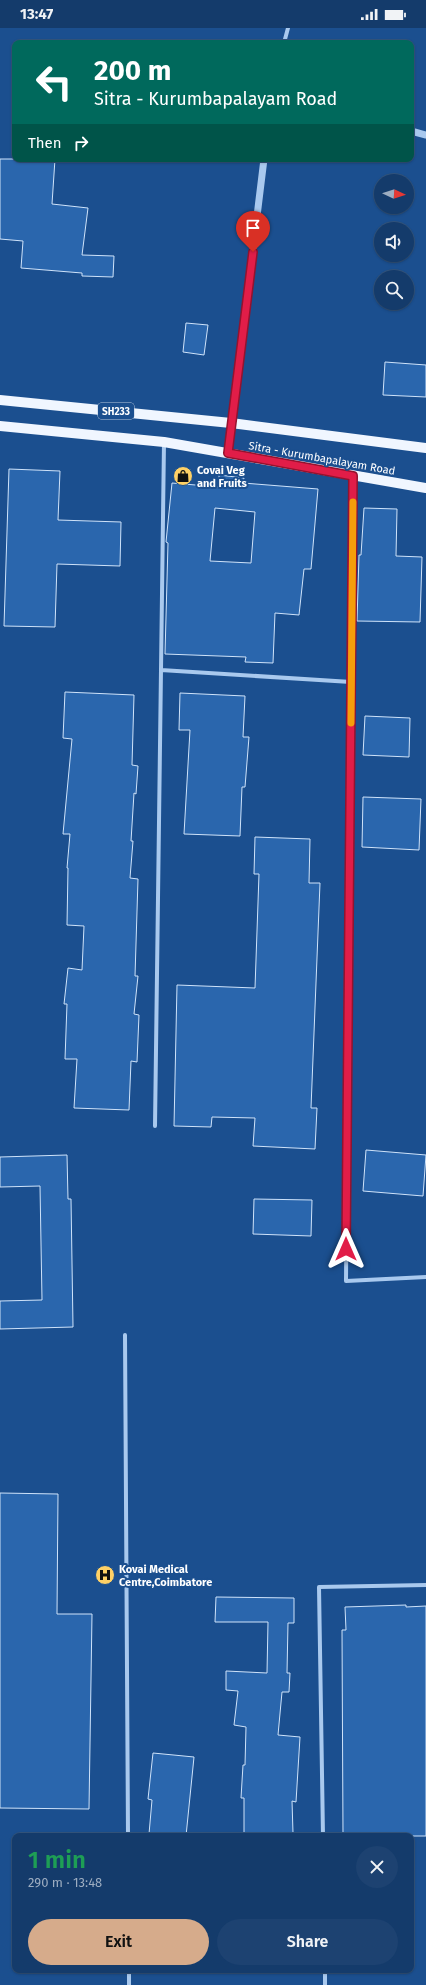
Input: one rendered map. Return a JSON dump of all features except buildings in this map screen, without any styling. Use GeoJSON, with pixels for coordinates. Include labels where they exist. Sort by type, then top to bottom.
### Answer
{"type":"FeatureCollection","features":[{"type":"Feature","properties":{"kind":"main road","name":"SH233"},"geometry":{"type":"LineString","coordinates":[[0,400],[232,423]]}},
{"type":"Feature","properties":{"kind":"main road"},"geometry":{"type":"LineString","coordinates":[[232,423],[426,448]]}},
{"type":"Feature","properties":{"kind":"main road","name":"Sitra - Kurumbapalayam Road"},"geometry":{"type":"LineString","coordinates":[[0,426],[164,442],[426,488]]}},
{"type":"Feature","properties":{"kind":"street"},"geometry":{"type":"LineString","coordinates":[[285,40],[288,28]]}},
{"type":"Feature","properties":{"kind":"street"},"geometry":{"type":"LineString","coordinates":[[414,133],[426,135]]}},
{"type":"Feature","properties":{"kind":"street"},"geometry":{"type":"LineString","coordinates":[[228,453],[264,162]]}},
{"type":"Feature","properties":{"kind":"street"},"geometry":{"type":"LineString","coordinates":[[156,1126],[164,442]]}},
{"type":"Feature","properties":{"kind":"street"},"geometry":{"type":"LineString","coordinates":[[353,476],[346,1281],[426,1277]]}},
{"type":"Feature","properties":{"kind":"street"},"geometry":{"type":"LineString","coordinates":[[161,670],[351,682]]}},
{"type":"Feature","properties":{"kind":"street"},"geometry":{"type":"LineString","coordinates":[[125,1334],[128,1833]]}},
{"type":"Feature","properties":{"kind":"street"},"geometry":{"type":"LineString","coordinates":[[322,1833],[319,1587],[426,1585]]}},
{"type":"Feature","properties":{"kind":"street"},"geometry":{"type":"LineString","coordinates":[[128,1973],[129,1985]]}},
{"type":"Feature","properties":{"kind":"street"},"geometry":{"type":"LineString","coordinates":[[325,1973],[325,1985]]}},
{"type":"Feature","properties":{"kind":"slow traffic"},"geometry":{"type":"LineString","coordinates":[[351,723],[353,502]]}},
{"type":"Feature","properties":{"kind":"place","name":"Covai Veg and Fruits"},"geometry":{"type":"Point","coordinates":[183,476]}},
{"type":"Feature","properties":{"kind":"place","name":"Kovai Medical Centre,Coimbatore"},"geometry":{"type":"Point","coordinates":[105,1575]}},
{"type":"Feature","properties":{"kind":"route"},"geometry":{"type":"LineString","coordinates":[[253,252],[228,453],[353,476],[346,1249]]}}]}
